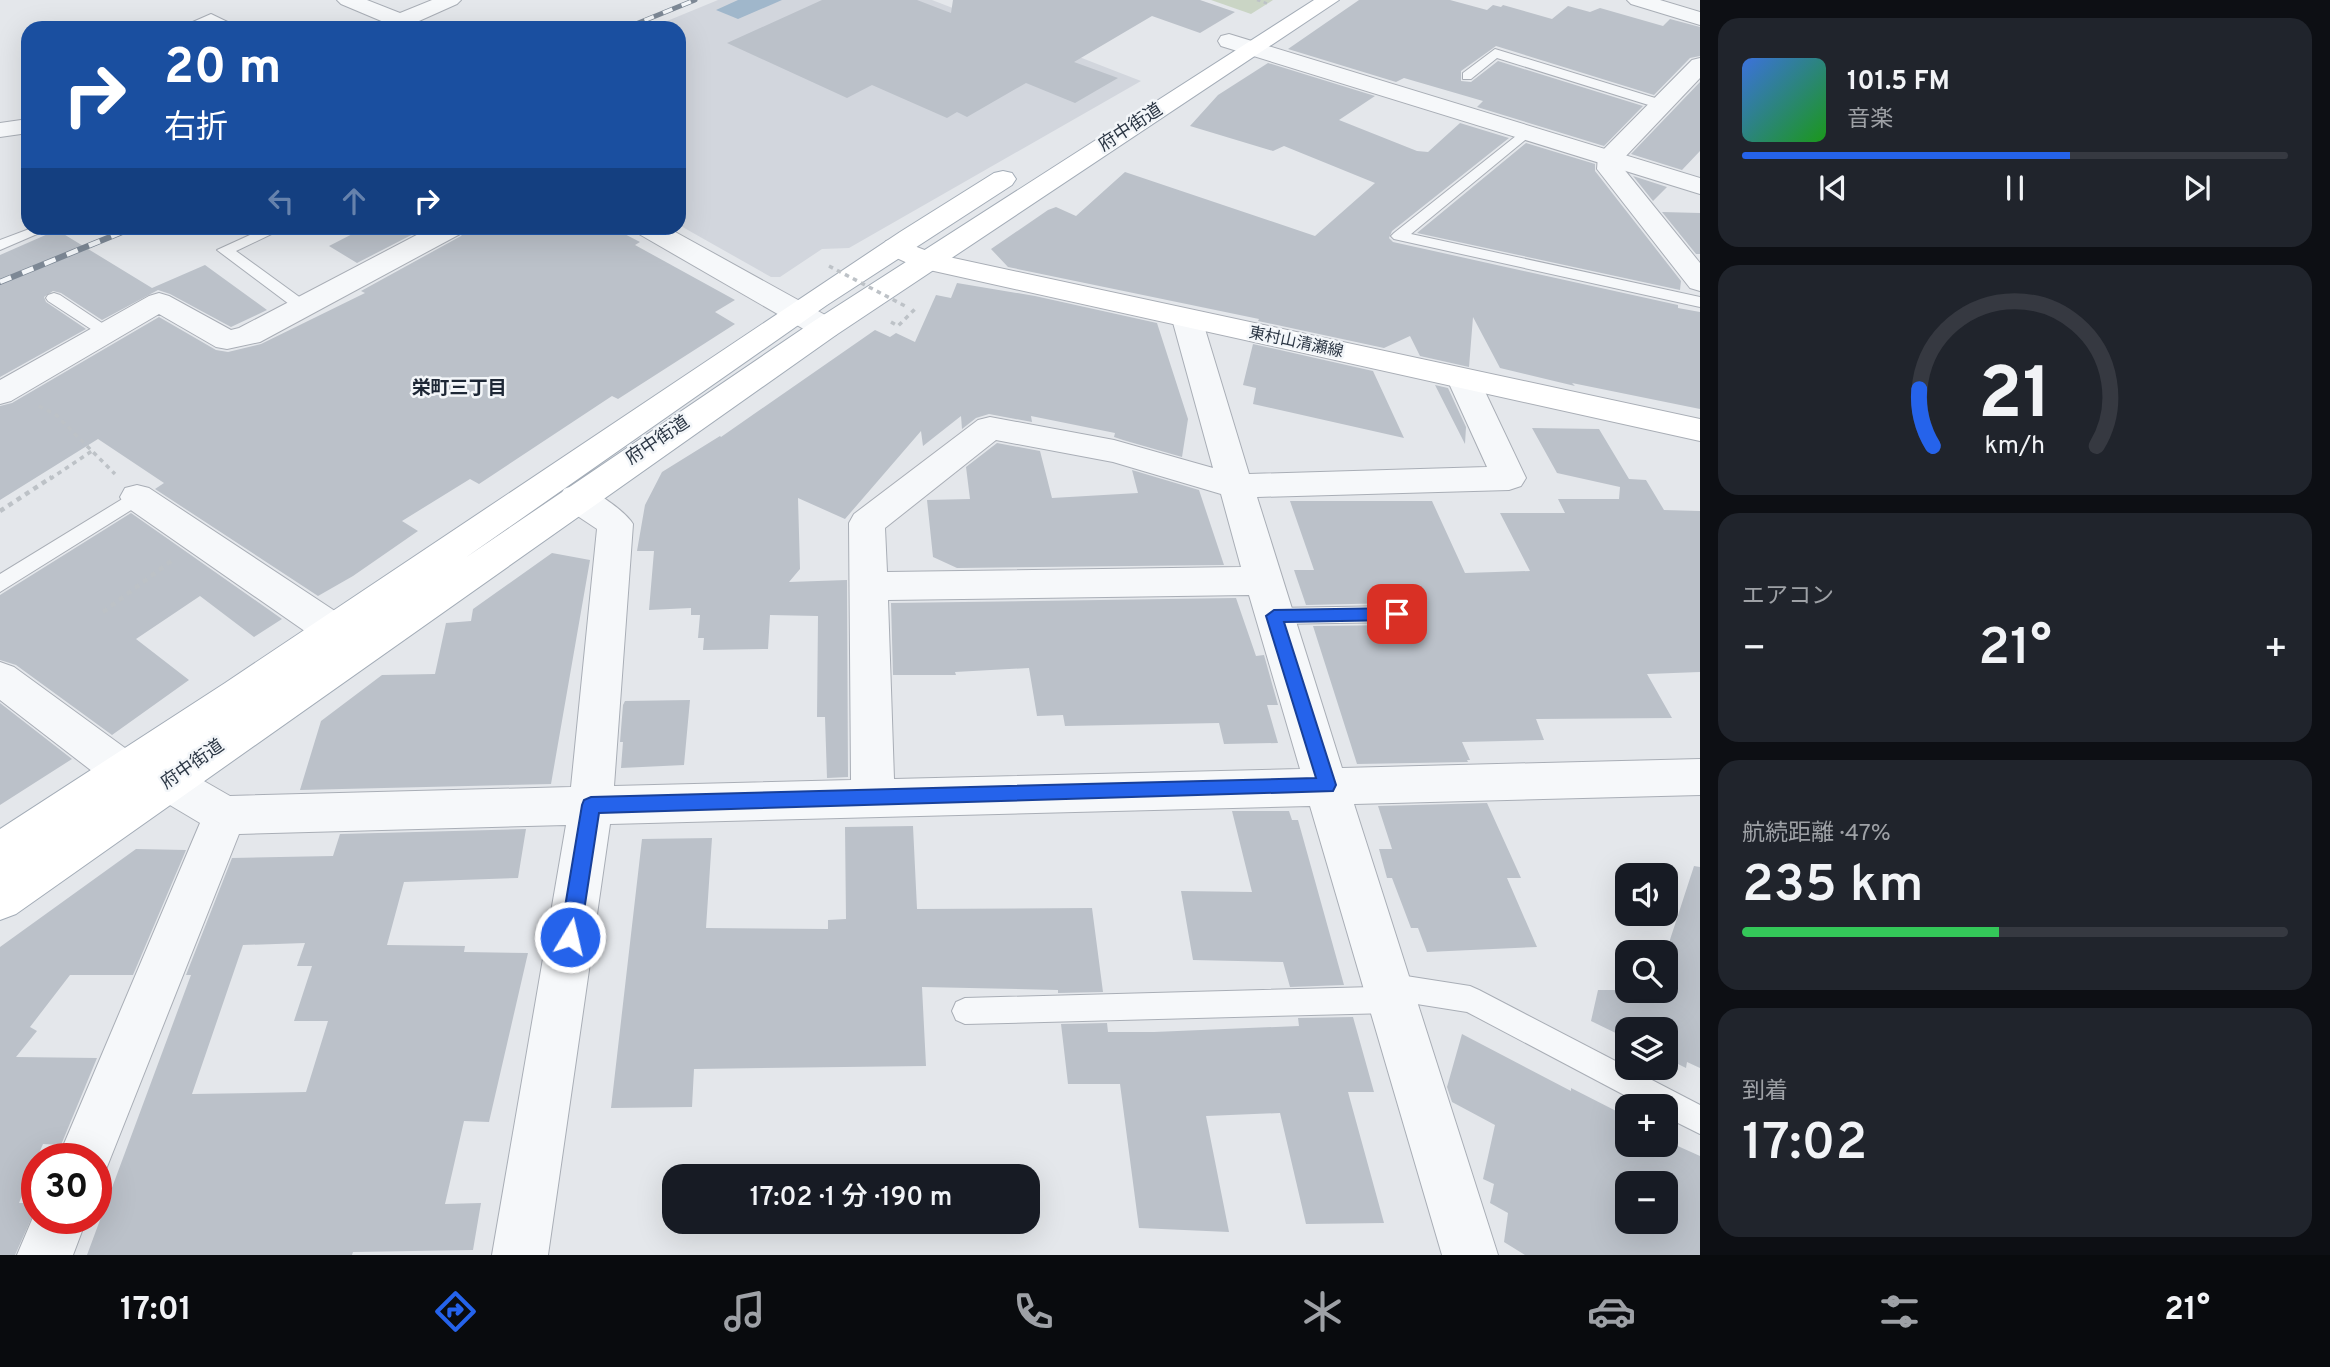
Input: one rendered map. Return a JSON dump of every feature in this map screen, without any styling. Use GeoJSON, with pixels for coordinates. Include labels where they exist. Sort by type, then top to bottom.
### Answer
{"type":"FeatureCollection","features":[{"type":"Feature","properties":{"kind":"main road","name":"府中街道"},"geometry":{"type":"LineString","coordinates":[[0,853],[125,772],[333,630],[911,254],[1241,45],[1294,0]]}},
{"type":"Feature","properties":{"kind":"main road","name":"府中街道"},"geometry":{"type":"LineString","coordinates":[[1095,123],[1328,0]]}},
{"type":"Feature","properties":{"kind":"main road","name":"府中街道"},"geometry":{"type":"LineString","coordinates":[[911,254],[1025,166]]}},
{"type":"Feature","properties":{"kind":"main road","name":"東村山清瀬線"},"geometry":{"type":"LineString","coordinates":[[911,254],[1187,319],[1700,430]]}},
{"type":"Feature","properties":{"kind":"main road","name":"府中街道"},"geometry":{"type":"LineString","coordinates":[[0,899],[576,498],[811,320]]}},
{"type":"Feature","properties":{"kind":"street"},"geometry":{"type":"LineString","coordinates":[[348,0],[401,21]]}},
{"type":"Feature","properties":{"kind":"street"},"geometry":{"type":"LineString","coordinates":[[414,21],[450,0]]}},
{"type":"Feature","properties":{"kind":"street"},"geometry":{"type":"LineString","coordinates":[[1638,0],[1700,19]]}},
{"type":"Feature","properties":{"kind":"street"},"geometry":{"type":"LineString","coordinates":[[1241,45],[1611,156],[1700,186]]}},
{"type":"Feature","properties":{"kind":"street"},"geometry":{"type":"LineString","coordinates":[[1700,65],[1611,156],[1610,169],[1700,282]]}},
{"type":"Feature","properties":{"kind":"street"},"geometry":{"type":"LineString","coordinates":[[0,130],[21,127]]}},
{"type":"Feature","properties":{"kind":"street"},"geometry":{"type":"LineString","coordinates":[[3,392],[159,302],[227,340],[249,335],[437,235]]}},
{"type":"Feature","properties":{"kind":"street"},"geometry":{"type":"LineString","coordinates":[[661,235],[811,320]]}},
{"type":"Feature","properties":{"kind":"street"},"geometry":{"type":"LineString","coordinates":[[1187,319],[1274,616],[1470,1255]]}},
{"type":"Feature","properties":{"kind":"street"},"geometry":{"type":"LineString","coordinates":[[873,797],[867,523],[990,428],[1114,451],[1236,486],[1509,478],[1463,379]]}},
{"type":"Feature","properties":{"kind":"street"},"geometry":{"type":"LineString","coordinates":[[138,496],[333,630]]}},
{"type":"Feature","properties":{"kind":"street"},"geometry":{"type":"LineString","coordinates":[[520,1255],[591,805],[615,524],[576,498]]}},
{"type":"Feature","properties":{"kind":"street"},"geometry":{"type":"LineString","coordinates":[[868,586],[1264,581]]}},
{"type":"Feature","properties":{"kind":"street"},"geometry":{"type":"LineString","coordinates":[[0,678],[125,772],[169,782],[225,815],[1700,776]]}},
{"type":"Feature","properties":{"kind":"street"},"geometry":{"type":"LineString","coordinates":[[90,1143],[225,815]]}},
{"type":"Feature","properties":{"kind":"street"},"geometry":{"type":"LineString","coordinates":[[45,1255],[54,1234]]}},
{"type":"Feature","properties":{"kind":"lane"},"geometry":{"type":"LineString","coordinates":[[1467,76],[1495,53],[1660,104]]}},
{"type":"Feature","properties":{"kind":"lane"},"geometry":{"type":"LineString","coordinates":[[1526,132],[1399,236],[1700,302]]}},
{"type":"Feature","properties":{"kind":"lane"},"geometry":{"type":"LineString","coordinates":[[0,246],[27,235]]}},
{"type":"Feature","properties":{"kind":"lane"},"geometry":{"type":"LineString","coordinates":[[260,235],[225,250],[303,307]]}},
{"type":"Feature","properties":{"kind":"lane"},"geometry":{"type":"LineString","coordinates":[[54,298],[106,331]]}},
{"type":"Feature","properties":{"kind":"lane"},"geometry":{"type":"LineString","coordinates":[[0,584],[138,496]]}},
{"type":"Feature","properties":{"kind":"lane"},"geometry":{"type":"LineString","coordinates":[[1274,616],[1397,614]]}},
{"type":"Feature","properties":{"kind":"lane"},"geometry":{"type":"LineString","coordinates":[[965,1011],[1389,993],[1470,999],[1700,1120]]}},
{"type":"Feature","properties":{"kind":"path"},"geometry":{"type":"LineString","coordinates":[[829,266],[907,307]]}},
{"type":"Feature","properties":{"kind":"path"},"geometry":{"type":"LineString","coordinates":[[3,392],[56,415],[138,496]]}},
{"type":"Feature","properties":{"kind":"path"},"geometry":{"type":"LineString","coordinates":[[0,511],[92,451]]}},
{"type":"Feature","properties":{"kind":"path"},"geometry":{"type":"LineString","coordinates":[[103,612],[146,582],[199,538]]}},
{"type":"Feature","properties":{"kind":"shaded area"},"geometry":{"type":"Polygon","coordinates":[[[718,0],[932,0],[1141,81],[849,248],[822,249],[780,277],[771,277],[686,229],[686,21],[667,21],[718,0]]]}},
{"type":"Feature","properties":{"kind":"green space"},"geometry":{"type":"Polygon","coordinates":[[[1211,0],[1273,0],[1251,14],[1211,0]]]}},
{"type":"Feature","properties":{"kind":"water"},"geometry":{"type":"Polygon","coordinates":[[[738,0],[782,0],[738,19],[716,10],[738,0]]]}},
{"type":"Feature","properties":{"kind":"building"},"geometry":{"type":"Polygon","coordinates":[[[822,0],[917,0],[951,13],[953,0],[1200,0],[1235,12],[1200,33],[1152,16],[1074,62],[1118,78],[1075,103],[1026,83],[967,117],[957,112],[947,118],[872,85],[847,98],[727,43],[822,0]]]}},
{"type":"Feature","properties":{"kind":"building"},"geometry":{"type":"Polygon","coordinates":[[[1359,0],[1450,0],[1487,10],[1493,5],[1503,5],[1552,19],[1568,6],[1590,12],[1600,8],[1663,26],[1670,19],[1700,27],[1700,56],[1690,58],[1654,95],[1496,46],[1461,71],[1461,81],[1471,82],[1498,61],[1643,106],[1604,146],[1477,107],[1483,101],[1404,78],[1396,82],[1288,49],[1359,0]]]}},
{"type":"Feature","properties":{"kind":"building"},"geometry":{"type":"Polygon","coordinates":[[[1268,63],[1375,96],[1339,120],[1417,151],[1428,152],[1460,123],[1509,138],[1392,231],[1389,238],[1393,242],[1700,312],[1700,409],[1572,383],[1575,386],[1500,368],[1473,317],[1469,367],[1420,356],[1410,336],[1384,348],[1008,267],[991,249],[1048,210],[1056,207],[1076,216],[1125,172],[1315,236],[1375,183],[1284,146],[1273,151],[1190,126],[1218,95],[1268,63]]]}},
{"type":"Feature","properties":{"kind":"building"},"geometry":{"type":"Polygon","coordinates":[[[1700,82],[1700,151],[1682,170],[1631,154],[1700,82]]]}},
{"type":"Feature","properties":{"kind":"building"},"geometry":{"type":"Polygon","coordinates":[[[1526,143],[1595,164],[1595,171],[1681,281],[1680,290],[1417,233],[1526,143]]]}},
{"type":"Feature","properties":{"kind":"building"},"geometry":{"type":"Polygon","coordinates":[[[1633,176],[1667,187],[1653,201],[1633,176]]]}},
{"type":"Feature","properties":{"kind":"building"},"geometry":{"type":"Polygon","coordinates":[[[1662,212],[1700,213],[1700,254],[1696,254],[1662,212]]]}},
{"type":"Feature","properties":{"kind":"building"},"geometry":{"type":"Polygon","coordinates":[[[46,235],[65,235],[152,288],[205,265],[267,310],[231,327],[158,290],[102,320],[61,293],[53,291],[44,297],[46,302],[86,329],[0,377],[0,255],[46,235]]]}},
{"type":"Feature","properties":{"kind":"building"},"geometry":{"type":"Polygon","coordinates":[[[350,235],[411,235],[357,263],[329,246],[350,235]]]}},
{"type":"Feature","properties":{"kind":"building"},"geometry":{"type":"Polygon","coordinates":[[[626,235],[640,242],[635,245],[735,300],[715,312],[735,324],[618,399],[612,396],[479,484],[470,479],[402,521],[418,531],[353,576],[318,596],[155,489],[164,483],[98,439],[0,500],[0,406],[12,403],[159,317],[216,350],[228,352],[261,344],[365,293],[361,291],[461,236],[626,235]]]}},
{"type":"Feature","properties":{"kind":"building"},"geometry":{"type":"Polygon","coordinates":[[[957,283],[1035,296],[1157,323],[1188,419],[1182,457],[1114,437],[1115,433],[1031,416],[1032,422],[989,414],[976,418],[962,429],[961,416],[923,446],[921,431],[845,519],[798,498],[800,569],[789,582],[847,580],[848,777],[827,778],[825,717],[817,717],[818,616],[770,615],[768,649],[703,650],[704,638],[698,638],[700,615],[691,615],[691,608],[649,610],[654,551],[637,551],[645,505],[662,472],[721,437],[875,330],[890,337],[896,333],[915,342],[936,295],[951,298],[957,283]]]}},
{"type":"Feature","properties":{"kind":"building"},"geometry":{"type":"Polygon","coordinates":[[[1253,344],[1373,371],[1404,438],[1253,404],[1256,388],[1243,385],[1253,344]]]}},
{"type":"Feature","properties":{"kind":"building"},"geometry":{"type":"Polygon","coordinates":[[[1435,385],[1448,388],[1466,427],[1465,444],[1435,385]]]}},
{"type":"Feature","properties":{"kind":"building"},"geometry":{"type":"Polygon","coordinates":[[[1532,428],[1599,429],[1629,479],[1646,480],[1664,510],[1700,511],[1700,672],[1647,674],[1672,718],[1536,719],[1544,740],[1462,742],[1470,760],[1467,760],[1468,762],[1357,764],[1313,626],[1397,625],[1406,621],[1409,613],[1405,605],[1397,603],[1306,605],[1294,570],[1314,570],[1290,501],[1432,501],[1465,573],[1530,571],[1500,513],[1565,513],[1558,499],[1619,499],[1620,487],[1557,473],[1532,428]]]}},
{"type":"Feature","properties":{"kind":"building"},"geometry":{"type":"Polygon","coordinates":[[[997,443],[1040,451],[1052,498],[1138,493],[1132,470],[1199,490],[1224,565],[957,568],[933,557],[927,500],[970,499],[966,467],[997,443]]]}},
{"type":"Feature","properties":{"kind":"building"},"geometry":{"type":"Polygon","coordinates":[[[131,513],[282,619],[254,637],[200,596],[136,639],[189,680],[112,735],[16,665],[0,660],[0,595],[131,513]]]}},
{"type":"Feature","properties":{"kind":"building"},"geometry":{"type":"Polygon","coordinates":[[[552,553],[590,560],[551,784],[300,790],[321,721],[382,675],[435,674],[446,623],[471,621],[473,609],[552,553]]]}},
{"type":"Feature","properties":{"kind":"building"},"geometry":{"type":"Polygon","coordinates":[[[1236,598],[1256,656],[1264,655],[1278,705],[1267,705],[1278,743],[1224,744],[1219,723],[1065,726],[1063,715],[1037,716],[1029,668],[955,672],[956,675],[893,675],[891,603],[1236,598]]]}},
{"type":"Feature","properties":{"kind":"building"},"geometry":{"type":"Polygon","coordinates":[[[690,700],[684,765],[621,768],[623,742],[620,742],[625,701],[690,700]]]}},
{"type":"Feature","properties":{"kind":"building"},"geometry":{"type":"Polygon","coordinates":[[[0,703],[72,759],[0,805],[0,703]]]}},
{"type":"Feature","properties":{"kind":"building"},"geometry":{"type":"Polygon","coordinates":[[[1487,803],[1521,878],[1507,878],[1537,947],[1427,952],[1418,928],[1411,928],[1392,878],[1387,878],[1379,849],[1392,849],[1378,806],[1487,803]]]}},
{"type":"Feature","properties":{"kind":"building"},"geometry":{"type":"Polygon","coordinates":[[[1232,811],[1289,811],[1292,820],[1298,820],[1344,985],[1290,987],[1283,962],[1193,960],[1181,891],[1252,892],[1232,811]]]}},
{"type":"Feature","properties":{"kind":"building"},"geometry":{"type":"Polygon","coordinates":[[[913,826],[917,909],[1092,908],[1103,992],[1058,993],[1058,990],[922,987],[926,1066],[694,1069],[692,1107],[611,1108],[642,839],[712,838],[706,928],[828,929],[828,920],[846,919],[845,827],[913,826]]]}},
{"type":"Feature","properties":{"kind":"building"},"geometry":{"type":"Polygon","coordinates":[[[526,829],[518,878],[404,882],[387,945],[465,946],[464,952],[528,953],[489,1122],[464,1121],[445,1204],[481,1203],[473,1250],[353,1252],[352,1255],[87,1255],[95,1234],[112,1234],[112,1188],[191,975],[186,975],[232,858],[333,856],[340,834],[526,829]],[[305,943],[243,945],[192,1094],[306,1092],[328,1021],[294,1021],[312,966],[297,966],[305,943]]]}},
{"type":"Feature","properties":{"kind":"building"},"geometry":{"type":"Polygon","coordinates":[[[136,849],[186,850],[133,975],[70,975],[30,1027],[37,1031],[16,1057],[97,1058],[62,1143],[21,1143],[19,1203],[21,1234],[24,1234],[15,1255],[0,1255],[0,947],[136,849]]]}},
{"type":"Feature","properties":{"kind":"building"},"geometry":{"type":"Polygon","coordinates":[[[1694,866],[1700,867],[1700,1068],[1687,1062],[1686,1068],[1678,1064],[1678,1017],[1615,1017],[1615,1033],[1591,1021],[1598,990],[1615,990],[1615,1003],[1678,1003],[1678,940],[1670,940],[1674,926],[1678,926],[1678,915],[1694,866]]]}},
{"type":"Feature","properties":{"kind":"building"},"geometry":{"type":"Polygon","coordinates":[[[1353,1017],[1374,1092],[1348,1092],[1384,1223],[1306,1224],[1280,1113],[1206,1116],[1229,1232],[1139,1228],[1120,1084],[1068,1084],[1061,1024],[1107,1023],[1108,1032],[1154,1032],[1299,1026],[1298,1018],[1353,1017]]]}},
{"type":"Feature","properties":{"kind":"building"},"geometry":{"type":"Polygon","coordinates":[[[1462,1034],[1571,1091],[1571,1088],[1615,1110],[1615,1157],[1678,1157],[1678,1146],[1700,1156],[1700,1255],[1525,1255],[1504,1242],[1508,1213],[1490,1203],[1494,1184],[1483,1179],[1495,1125],[1452,1102],[1447,1087],[1462,1034]]]}},
{"type":"Feature","properties":{"kind":"railway"},"geometry":{"type":"LineString","coordinates":[[643,21],[695,0]]}},
{"type":"Feature","properties":{"kind":"railway"},"geometry":{"type":"LineString","coordinates":[[0,282],[115,235]]}},
{"type":"Feature","properties":{"kind":"district","name":"栄町三丁目"},"geometry":{"type":"Point","coordinates":[459,389]}},
{"type":"Feature","properties":{"kind":"route"},"geometry":{"type":"LineString","coordinates":[[570,937],[591,805],[1327,785],[1274,616],[1397,614]]}}]}
